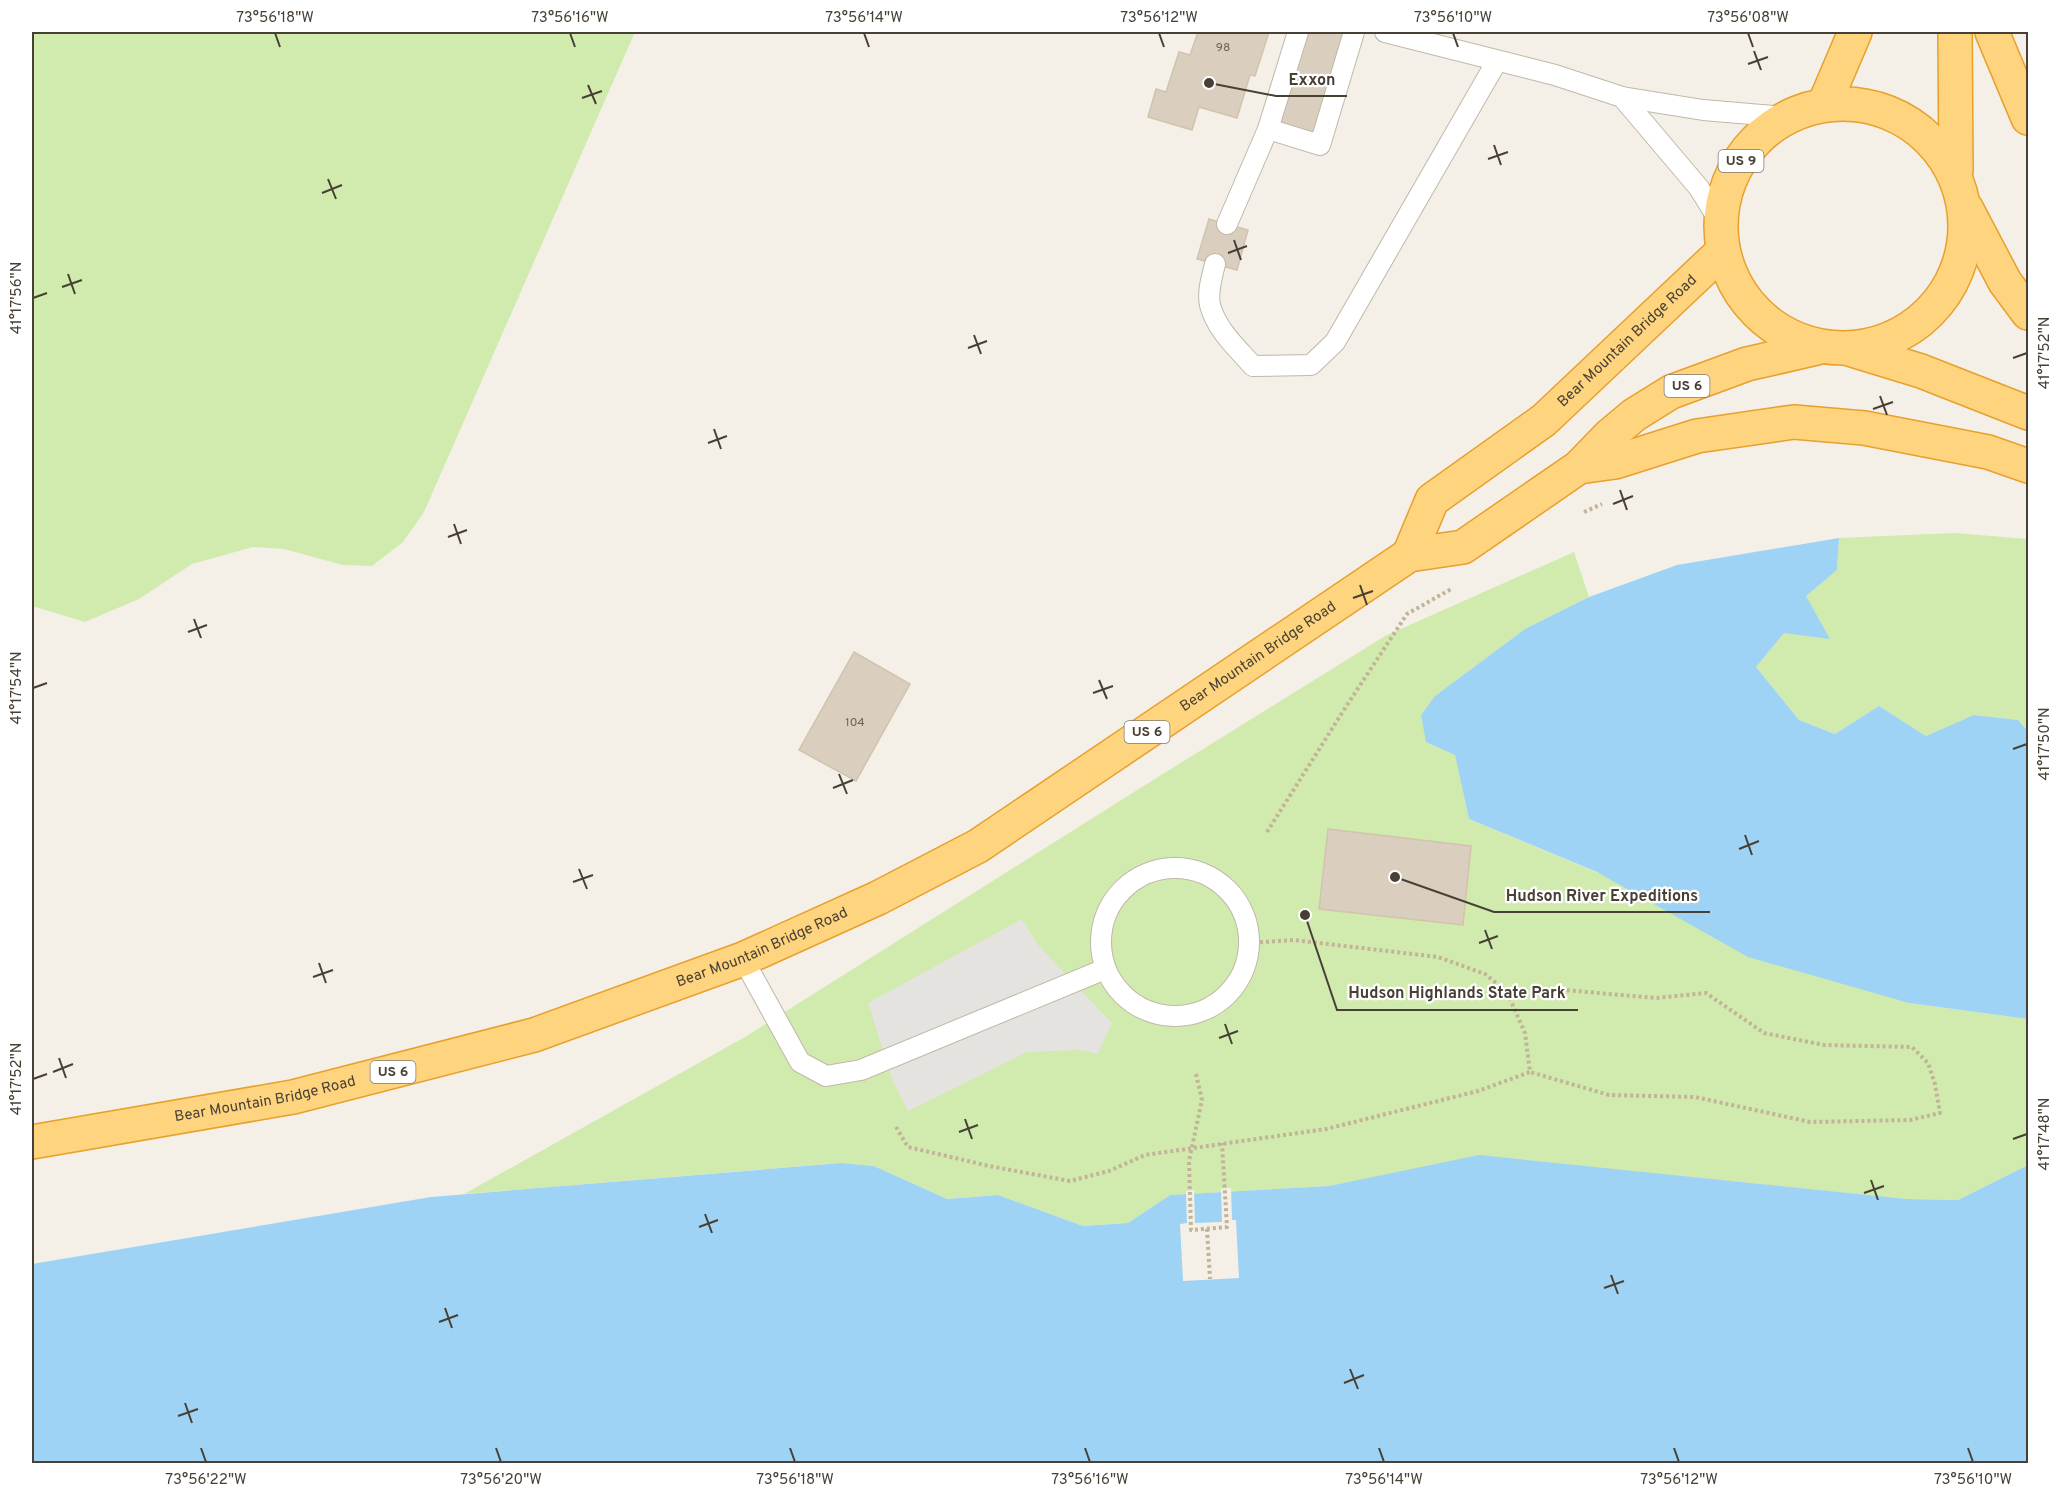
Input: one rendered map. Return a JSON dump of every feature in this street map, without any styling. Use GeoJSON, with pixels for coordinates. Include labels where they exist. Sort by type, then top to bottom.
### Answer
{"type":"FeatureCollection","features":[{"type":"Feature","properties":{"kind":"highway"},"geometry":{"type":"LineString","coordinates":[[1824,105],[1854,32]]}},
{"type":"Feature","properties":{"kind":"highway"},"geometry":{"type":"LineString","coordinates":[[1955,32],[1956,171],[1966,208],[2005,282],[2028,313]]}},
{"type":"Feature","properties":{"kind":"highway"},"geometry":{"type":"LineString","coordinates":[[1992,32],[2028,118]]}},
{"type":"Feature","properties":{"kind":"highway"},"geometry":{"type":"LineString","coordinates":[[1787,117],[1824,105],[1863,105],[1899,117],[1930,140],[1956,171]]}},
{"type":"Feature","properties":{"kind":"highway","name":"US 9"},"geometry":{"type":"LineString","coordinates":[[1721,236],[1734,170],[1756,139],[1787,117]]}},
{"type":"Feature","properties":{"kind":"highway","name":"Bear Mountain Bridge Road"},"geometry":{"type":"LineString","coordinates":[[32,1142],[293,1097],[534,1035],[743,959],[878,898],[978,846],[1409,555],[1463,547],[1579,468],[1634,415],[1671,392],[1747,364],[1885,340],[1921,319],[1948,287],[1963,248],[1966,208]]}},
{"type":"Feature","properties":{"kind":"highway","name":"US 6"},"geometry":{"type":"LineString","coordinates":[[1721,236],[1739,290],[1763,323],[1831,348],[1921,371],[2028,413]]}},
{"type":"Feature","properties":{"kind":"highway","name":"Bear Mountain Bridge Road"},"geometry":{"type":"LineString","coordinates":[[1409,555],[1432,500],[1544,420],[1721,236]]}},
{"type":"Feature","properties":{"kind":"highway","name":"US 6"},"geometry":{"type":"LineString","coordinates":[[1579,468],[1615,462],[1697,436],[1794,422],[1886,432],[1988,452],[2028,466]]}},
{"type":"Feature","properties":{"kind":"lane"},"geometry":{"type":"LineString","coordinates":[[1384,32],[1555,75],[1622,97],[1703,110],[1787,117]]}},
{"type":"Feature","properties":{"kind":"lane"},"geometry":{"type":"LineString","coordinates":[[1227,224],[1287,81],[1299,37]]}},
{"type":"Feature","properties":{"kind":"lane"},"geometry":{"type":"LineString","coordinates":[[1268,129],[1320,145],[1334,86],[1349,41]]}},
{"type":"Feature","properties":{"kind":"lane"},"geometry":{"type":"LineString","coordinates":[[1215,264],[1210,285],[1210,304],[1219,325],[1253,366],[1311,365],[1335,342],[1497,61]]}},
{"type":"Feature","properties":{"kind":"lane"},"geometry":{"type":"LineString","coordinates":[[1622,97],[1699,188],[1721,236]]}},
{"type":"Feature","properties":{"kind":"lane"},"geometry":{"type":"LineString","coordinates":[[1173,867],[1197,871],[1218,881],[1235,898],[1246,920],[1249,943],[1244,968],[1232,990],[1212,1007],[1188,1016],[1162,1016],[1138,1007],[1118,991],[1105,969],[1100,946],[1103,923],[1113,901],[1129,884],[1150,872],[1173,867]]}},
{"type":"Feature","properties":{"kind":"lane"},"geometry":{"type":"LineString","coordinates":[[743,959],[800,1062],[826,1076],[861,1070],[1105,969]]}},
{"type":"Feature","properties":{"kind":"path"},"geometry":{"type":"LineString","coordinates":[[1575,517],[1605,502]]}},
{"type":"Feature","properties":{"kind":"path"},"geometry":{"type":"LineString","coordinates":[[1267,832],[1407,614],[1456,585]]}},
{"type":"Feature","properties":{"kind":"path"},"geometry":{"type":"LineString","coordinates":[[1249,943],[1294,940],[1438,957],[1485,974],[1508,992],[1525,1034],[1530,1072]]}},
{"type":"Feature","properties":{"kind":"path"},"geometry":{"type":"LineString","coordinates":[[896,1127],[908,1147],[989,1166],[1070,1180],[1109,1171],[1145,1155],[1326,1130],[1478,1091],[1530,1072],[1609,1095],[1695,1097],[1810,1122],[1910,1120],[1940,1113],[1935,1084],[1928,1063],[1912,1047],[1824,1046],[1764,1033],[1706,993],[1656,998],[1552,989],[1508,992]]}},
{"type":"Feature","properties":{"kind":"path"},"geometry":{"type":"LineString","coordinates":[[1196,1074],[1202,1100],[1189,1161],[1191,1230],[1227,1227],[1222,1143]]}},
{"type":"Feature","properties":{"kind":"path"},"geometry":{"type":"LineString","coordinates":[[1207,1229],[1210,1280]]}},
{"type":"Feature","properties":{"kind":"green space"},"geometry":{"type":"Polygon","coordinates":[[[32,32],[635,32],[424,512],[403,542],[372,566],[343,565],[284,549],[253,547],[192,564],[139,599],[85,622],[32,606],[32,32]]]}},
{"type":"Feature","properties":{"kind":"green space"},"geometry":{"type":"Polygon","coordinates":[[[1954,533],[2028,539],[2028,731],[2018,720],[1975,715],[1926,736],[1879,706],[1835,734],[1799,720],[1756,667],[1784,632],[1805,596],[1837,570],[1839,538],[1954,533]]]}},
{"type":"Feature","properties":{"kind":"green space"},"geometry":{"type":"Polygon","coordinates":[[[1574,552],[1589,597],[1525,629],[1435,696],[1426,742],[1455,754],[1469,819],[1909,1003],[2028,1019],[2028,1165],[1958,1200],[1907,1199],[1479,1156],[1329,1186],[1170,1195],[1128,1223],[1083,1226],[998,1195],[947,1199],[874,1166],[841,1163],[464,1194],[745,1037],[1385,636],[1574,552]]]}},
{"type":"Feature","properties":{"kind":"shaded area"},"geometry":{"type":"Polygon","coordinates":[[[1022,919],[1038,945],[1112,1023],[1098,1054],[1080,1050],[1027,1052],[908,1111],[893,1081],[868,1003],[1022,919]]]}},
{"type":"Feature","properties":{"kind":"water"},"geometry":{"type":"Polygon","coordinates":[[[1839,538],[1837,570],[1806,596],[1830,639],[1784,633],[1756,667],[1799,720],[1835,734],[1879,706],[1926,736],[1974,715],[2018,720],[2028,731],[2028,1019],[1909,1003],[1748,957],[1597,872],[1469,819],[1455,755],[1426,742],[1421,715],[1435,696],[1525,629],[1589,597],[1677,565],[1839,538]]]}},
{"type":"Feature","properties":{"kind":"water"},"geometry":{"type":"Polygon","coordinates":[[[1479,1155],[1907,1199],[1958,1200],[2028,1165],[2028,1463],[32,1464],[32,1264],[431,1197],[841,1163],[874,1166],[947,1199],[998,1195],[1083,1226],[1128,1223],[1170,1195],[1329,1186],[1479,1155]]]}},
{"type":"Feature","properties":{"kind":"pier"},"geometry":{"type":"Polygon","coordinates":[[[1231,1188],[1232,1220],[1236,1220],[1239,1278],[1183,1281],[1180,1224],[1187,1223],[1186,1191],[1194,1190],[1195,1223],[1222,1222],[1221,1189],[1231,1188]]]}},
{"type":"Feature","properties":{"kind":"building"},"geometry":{"type":"Polygon","coordinates":[[[1198,32],[1269,32],[1255,76],[1250,75],[1237,118],[1199,107],[1192,130],[1148,117],[1156,89],[1166,92],[1179,52],[1190,55],[1198,32]]]}},
{"type":"Feature","properties":{"kind":"building"},"geometry":{"type":"Polygon","coordinates":[[[1306,32],[1347,32],[1316,134],[1278,122],[1306,32]]]}},
{"type":"Feature","properties":{"kind":"building"},"geometry":{"type":"Polygon","coordinates":[[[1209,219],[1248,230],[1237,270],[1197,259],[1209,219]]]}},
{"type":"Feature","properties":{"kind":"building"},"geometry":{"type":"Polygon","coordinates":[[[854,652],[910,684],[856,781],[799,750],[854,652]]]}},
{"type":"Feature","properties":{"kind":"building"},"geometry":{"type":"Polygon","coordinates":[[[1328,829],[1471,846],[1463,925],[1319,909],[1328,829]]]}},
{"type":"Feature","properties":{"kind":"place","name":"Exxon"},"geometry":{"type":"Point","coordinates":[1209,83]}},
{"type":"Feature","properties":{"kind":"place","name":"Hudson River Expeditions"},"geometry":{"type":"Point","coordinates":[1395,877]}},
{"type":"Feature","properties":{"kind":"place","name":"Hudson Highlands State Park"},"geometry":{"type":"Point","coordinates":[1305,915]}}]}
